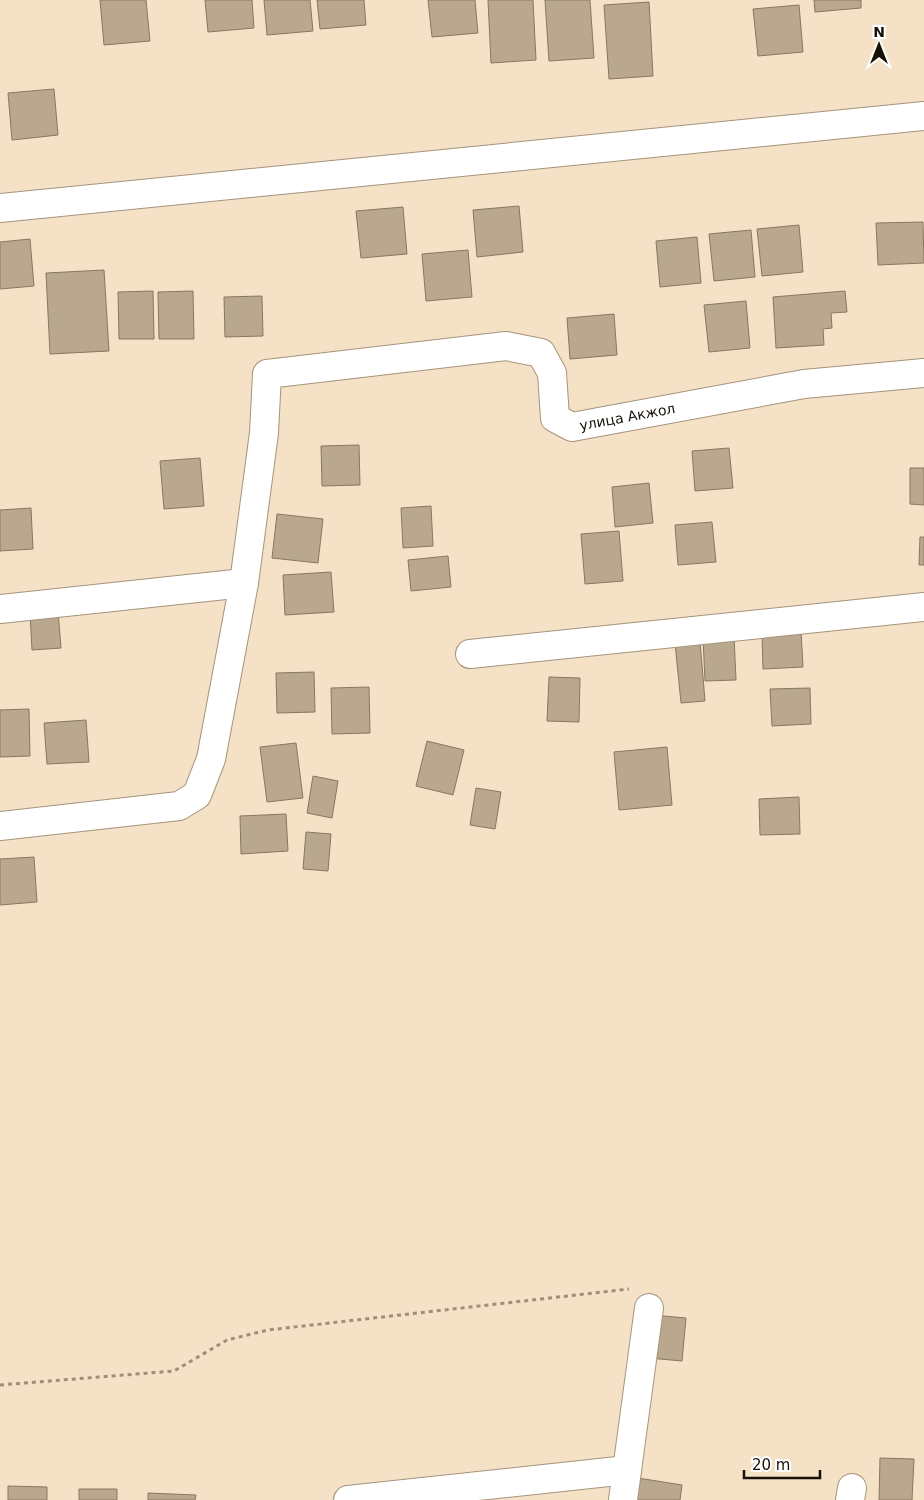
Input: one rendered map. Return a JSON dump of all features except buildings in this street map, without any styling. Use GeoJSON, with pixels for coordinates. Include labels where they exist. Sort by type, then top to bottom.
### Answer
{"type":"FeatureCollection","features":[{"type":"Feature","properties":{"kind":"street"},"geometry":{"type":"LineString","coordinates":[[0,208],[924,116]]}},
{"type":"Feature","properties":{"kind":"street","name":"улица Акжол"},"geometry":{"type":"LineString","coordinates":[[244,583],[264,433],[267,374],[506,346],[541,353],[552,373],[555,418],[572,427],[804,384],[924,373]]}},
{"type":"Feature","properties":{"kind":"street"},"geometry":{"type":"LineString","coordinates":[[0,609],[244,583],[211,759],[197,795],[179,806],[0,826]]}},
{"type":"Feature","properties":{"kind":"street"},"geometry":{"type":"LineString","coordinates":[[470,654],[924,607]]}},
{"type":"Feature","properties":{"kind":"street"},"geometry":{"type":"LineString","coordinates":[[623,1500],[649,1308]]}},
{"type":"Feature","properties":{"kind":"street"},"geometry":{"type":"LineString","coordinates":[[348,1500],[627,1470]]}},
{"type":"Feature","properties":{"kind":"path"},"geometry":{"type":"LineString","coordinates":[[0,1385],[174,1371],[227,1340],[268,1330],[636,1289],[649,1308]]}}]}
